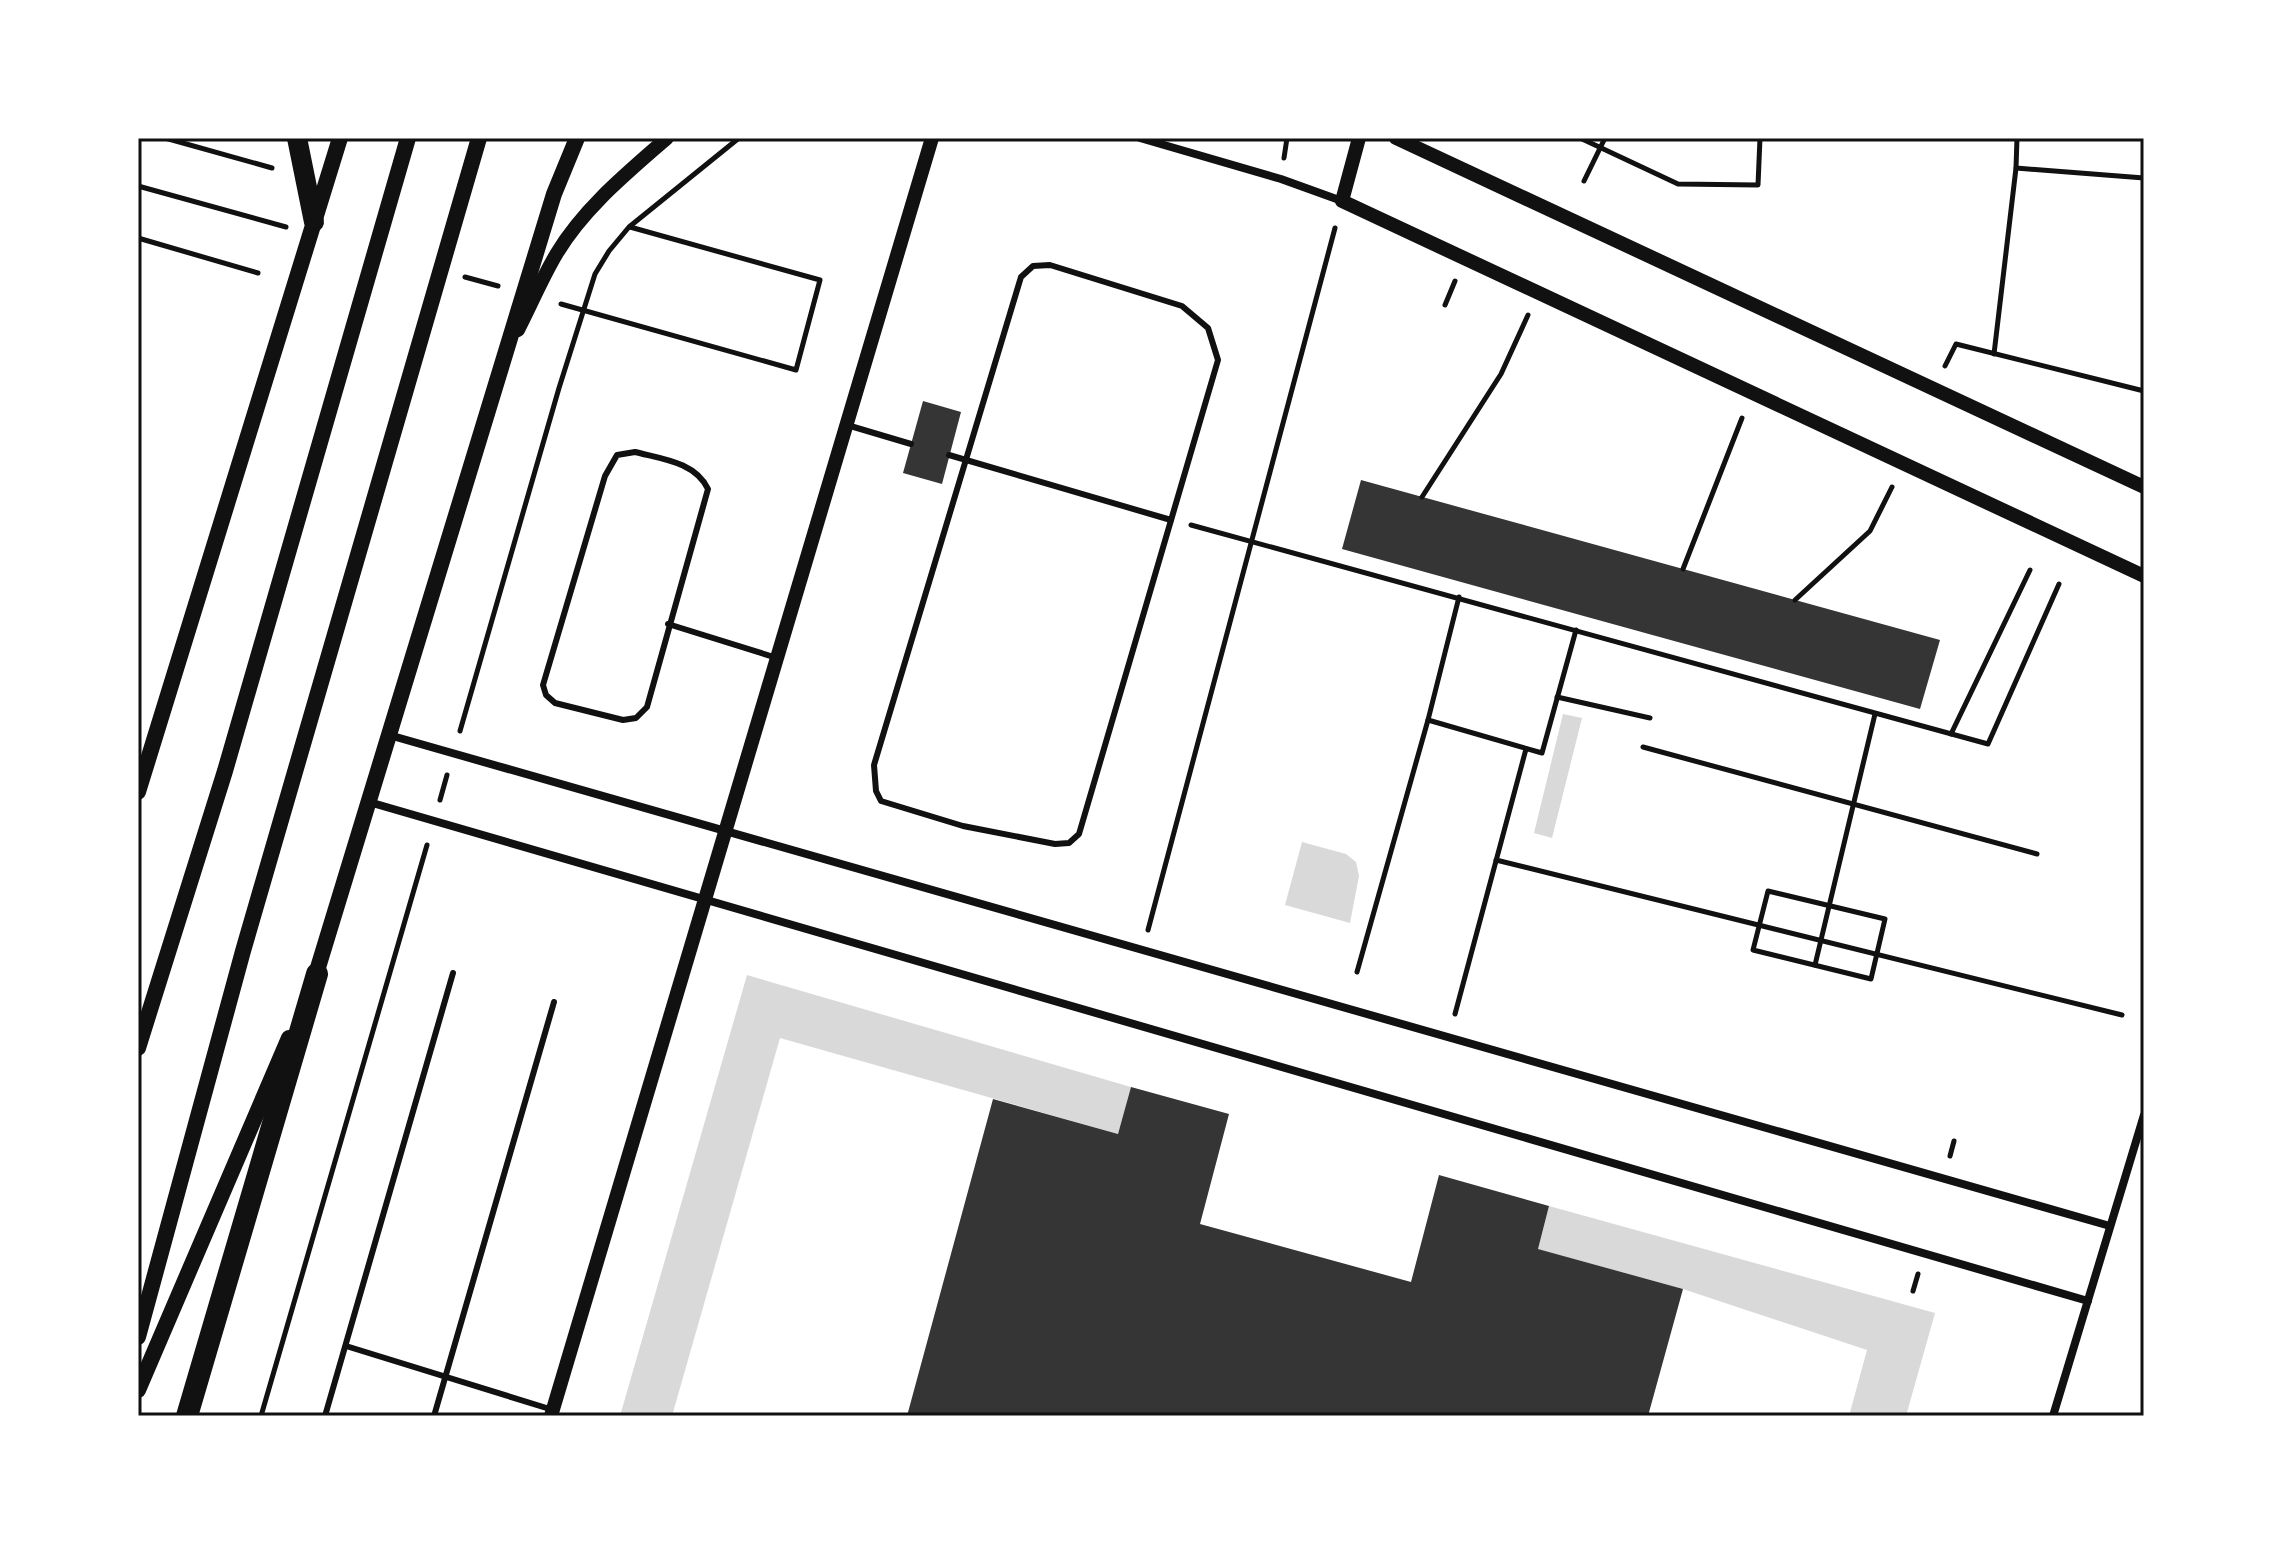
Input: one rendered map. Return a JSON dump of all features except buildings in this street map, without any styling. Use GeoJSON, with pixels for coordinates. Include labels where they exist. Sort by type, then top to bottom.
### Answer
{"type":"FeatureCollection","features":[{"type":"Feature","properties":{"kind":"highway"},"geometry":{"type":"LineString","coordinates":[[187,1416],[317,974]]}},
{"type":"Feature","properties":{"kind":"main road"},"geometry":{"type":"LineString","coordinates":[[297,138],[314,222]]}},
{"type":"Feature","properties":{"kind":"main road"},"geometry":{"type":"LineString","coordinates":[[138,792],[144,748],[340,138]]}},
{"type":"Feature","properties":{"kind":"main road"},"geometry":{"type":"LineString","coordinates":[[138,1048],[225,771],[408,138]]}},
{"type":"Feature","properties":{"kind":"main road"},"geometry":{"type":"LineString","coordinates":[[138,1337],[243,951],[479,138]]}},
{"type":"Feature","properties":{"kind":"main road"},"geometry":{"type":"LineString","coordinates":[[138,1390],[317,974],[554,194],[577,138]]}},
{"type":"Feature","properties":{"kind":"street"},"geometry":{"type":"LineString","coordinates":[[505,355],[557,252],[585,215],[667,138]]}},
{"type":"Feature","properties":{"kind":"street"},"geometry":{"type":"LineString","coordinates":[[552,1413],[932,138]]}},
{"type":"Feature","properties":{"kind":"street"},"geometry":{"type":"LineString","coordinates":[[1140,138],[1281,179],[1342,201],[2144,576]]}},
{"type":"Feature","properties":{"kind":"street"},"geometry":{"type":"LineString","coordinates":[[1342,201],[1359,138]]}},
{"type":"Feature","properties":{"kind":"street"},"geometry":{"type":"LineString","coordinates":[[1396,138],[2144,487]]}},
{"type":"Feature","properties":{"kind":"street"},"geometry":{"type":"LineString","coordinates":[[389,735],[2110,1226]]}},
{"type":"Feature","properties":{"kind":"street"},"geometry":{"type":"LineString","coordinates":[[369,802],[2088,1301]]}},
{"type":"Feature","properties":{"kind":"street"},"geometry":{"type":"LineString","coordinates":[[2053,1416],[2144,1115]]}},
{"type":"Feature","properties":{"kind":"lane"},"geometry":{"type":"LineString","coordinates":[[1050,265],[1182,306],[1208,328],[1218,360],[1079,834],[1069,843],[1055,844],[963,826],[881,801],[876,791],[874,765],[967,460],[1021,277],[1033,266],[1050,265]]}},
{"type":"Feature","properties":{"kind":"lane"},"geometry":{"type":"LineString","coordinates":[[847,425],[911,444]]}},
{"type":"Feature","properties":{"kind":"lane"},"geometry":{"type":"LineString","coordinates":[[635,452],[692,468],[703,478],[708,489],[668,624],[647,707],[636,718],[623,720],[555,703],[546,695],[543,685],[605,476],[617,455],[635,452]]}},
{"type":"Feature","properties":{"kind":"lane"},"geometry":{"type":"LineString","coordinates":[[949,455],[1171,520]]}},
{"type":"Feature","properties":{"kind":"lane"},"geometry":{"type":"LineString","coordinates":[[668,624],[777,658]]}},
{"type":"Feature","properties":{"kind":"lane"},"geometry":{"type":"LineString","coordinates":[[325,1416],[453,973]]}},
{"type":"Feature","properties":{"kind":"lane"},"geometry":{"type":"LineString","coordinates":[[434,1416],[554,1002]]}},
{"type":"Feature","properties":{"kind":"lane"},"geometry":{"type":"LineString","coordinates":[[346,1346],[552,1413]]}},
{"type":"Feature","properties":{"kind":"path"},"geometry":{"type":"LineString","coordinates":[[165,138],[272,168]]}},
{"type":"Feature","properties":{"kind":"path"},"geometry":{"type":"LineString","coordinates":[[261,1416],[559,388],[595,274],[629,227],[739,138]]}},
{"type":"Feature","properties":{"kind":"path"},"geometry":{"type":"LineString","coordinates":[[1580,138],[1678,184],[1758,185],[1760,138]]}},
{"type":"Feature","properties":{"kind":"path"},"geometry":{"type":"LineString","coordinates":[[1584,181],[1605,138]]}},
{"type":"Feature","properties":{"kind":"path"},"geometry":{"type":"LineString","coordinates":[[1994,354],[2017,138]]}},
{"type":"Feature","properties":{"kind":"path"},"geometry":{"type":"LineString","coordinates":[[2016,168],[2144,178]]}},
{"type":"Feature","properties":{"kind":"path"},"geometry":{"type":"LineString","coordinates":[[1142,950],[1342,201]]}},
{"type":"Feature","properties":{"kind":"path"},"geometry":{"type":"LineString","coordinates":[[138,238],[258,273]]}},
{"type":"Feature","properties":{"kind":"path"},"geometry":{"type":"LineString","coordinates":[[1422,497],[1501,374],[1514,344]]}},
{"type":"Feature","properties":{"kind":"path"},"geometry":{"type":"LineString","coordinates":[[1949,358],[1956,344],[2144,391]]}},
{"type":"Feature","properties":{"kind":"path"},"geometry":{"type":"LineString","coordinates":[[1683,569],[1730,445]]}},
{"type":"Feature","properties":{"kind":"path"},"geometry":{"type":"LineString","coordinates":[[1795,600],[1870,531],[1880,511]]}},
{"type":"Feature","properties":{"kind":"path"},"geometry":{"type":"LineString","coordinates":[[1171,520],[1988,744],[2059,584]]}},
{"type":"Feature","properties":{"kind":"path"},"geometry":{"type":"LineString","coordinates":[[1951,734],[2030,570]]}},
{"type":"Feature","properties":{"kind":"path"},"geometry":{"type":"LineString","coordinates":[[1357,972],[1459,597]]}},
{"type":"Feature","properties":{"kind":"path"},"geometry":{"type":"LineString","coordinates":[[1428,720],[1542,753],[1576,630]]}},
{"type":"Feature","properties":{"kind":"path"},"geometry":{"type":"LineString","coordinates":[[1557,697],[1650,718]]}},
{"type":"Feature","properties":{"kind":"path"},"geometry":{"type":"LineString","coordinates":[[1815,965],[1875,713]]}},
{"type":"Feature","properties":{"kind":"path"},"geometry":{"type":"LineString","coordinates":[[1643,747],[2037,854]]}},
{"type":"Feature","properties":{"kind":"path"},"geometry":{"type":"LineString","coordinates":[[1449,1038],[1526,749]]}},
{"type":"Feature","properties":{"kind":"path"},"geometry":{"type":"LineString","coordinates":[[1496,860],[2122,1015]]}},
{"type":"Feature","properties":{"kind":"path"},"geometry":{"type":"LineString","coordinates":[[1768,891],[1885,919],[1871,979],[1753,950],[1760,924],[1768,891]]}},
{"type":"Feature","properties":{"kind":"shaded area"},"geometry":{"type":"Polygon","coordinates":[[[1563,714],[1582,718],[1552,838],[1534,833],[1563,714]]]}},
{"type":"Feature","properties":{"kind":"shaded area"},"geometry":{"type":"Polygon","coordinates":[[[1302,842],[1346,854],[1356,862],[1359,876],[1350,923],[1285,905],[1302,842]]]}},
{"type":"Feature","properties":{"kind":"shaded area"},"geometry":{"type":"Polygon","coordinates":[[[747,975],[1131,1087],[1118,1134],[780,1038],[672,1416],[620,1416],[747,975]]]}},
{"type":"Feature","properties":{"kind":"shaded area"},"geometry":{"type":"Polygon","coordinates":[[[1549,1206],[1935,1313],[1906,1416],[1849,1416],[1867,1350],[1683,1289],[1538,1249],[1549,1206]]]}}]}
